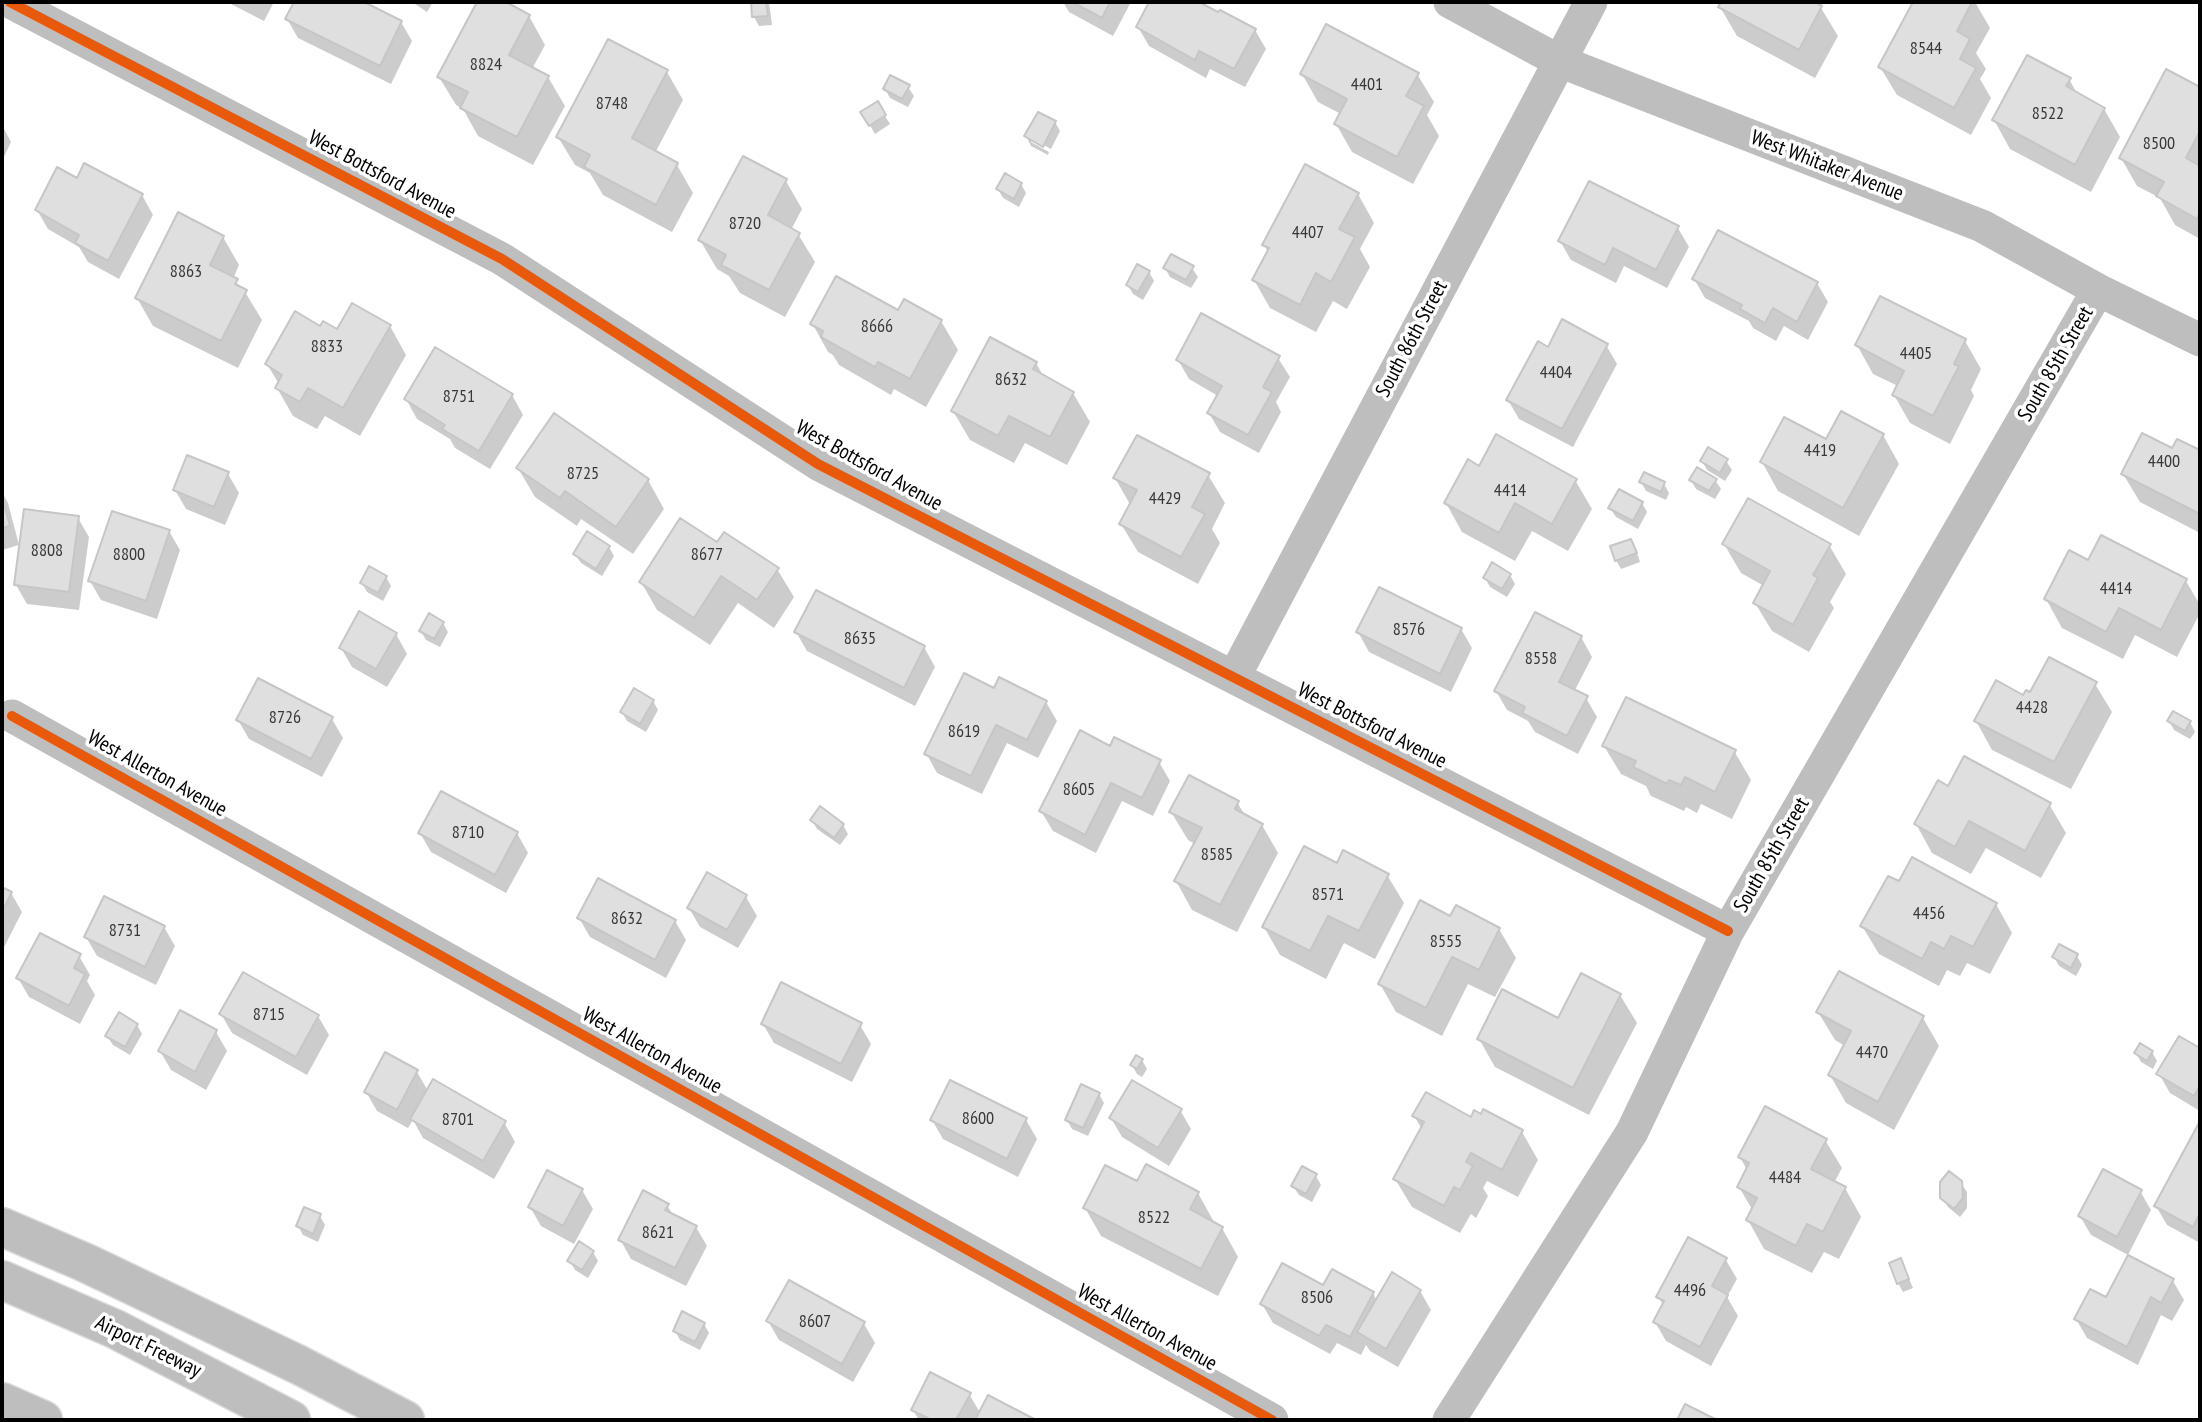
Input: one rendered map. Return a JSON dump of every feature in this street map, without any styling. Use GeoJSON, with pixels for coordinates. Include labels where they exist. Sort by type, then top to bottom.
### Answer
{"type":"FeatureCollection","features":[{"type":"Feature","properties":{"kind":"highway"},"geometry":{"type":"LineString","coordinates":[[2,1227],[86,1263],[274,1353],[405,1420]]}},
{"type":"Feature","properties":{"kind":"highway","name":"Airport Freeway"},"geometry":{"type":"LineString","coordinates":[[2,1280],[115,1329],[290,1420]]}},
{"type":"Feature","properties":{"kind":"highway"},"geometry":{"type":"LineString","coordinates":[[2,1402],[43,1420]]}},
{"type":"Feature","properties":{"kind":"street","name":"West Bottsford Avenue"},"geometry":{"type":"LineString","coordinates":[[10,2],[502,259],[818,464],[1728,931]]}},
{"type":"Feature","properties":{"kind":"street","name":"West Whitaker Avenue"},"geometry":{"type":"LineString","coordinates":[[1450,2],[1559,61],[1982,226],[2098,290],[2200,340]]}},
{"type":"Feature","properties":{"kind":"street","name":"South 86th Street"},"geometry":{"type":"LineString","coordinates":[[1234,677],[1591,2]]}},
{"type":"Feature","properties":{"kind":"street","name":"South 85th Street"},"geometry":{"type":"LineString","coordinates":[[1449,1420],[1632,1132],[1728,931],[2098,290]]}},
{"type":"Feature","properties":{"kind":"street","name":"West Allerton Avenue"},"geometry":{"type":"LineString","coordinates":[[12,716],[1272,1420]]}},
{"type":"Feature","properties":{"kind":"building"},"geometry":{"type":"Polygon","coordinates":[[[294,2],[364,2],[402,21],[380,66],[285,19],[294,2]]]}},
{"type":"Feature","properties":{"kind":"building"},"geometry":{"type":"Polygon","coordinates":[[[477,2],[506,2],[530,15],[509,55],[549,76],[517,137],[460,108],[468,92],[437,77],[477,2]]]}},
{"type":"Feature","properties":{"kind":"building"},"geometry":{"type":"Polygon","coordinates":[[[751,2],[766,2],[768,16],[752,17],[751,2]]]}},
{"type":"Feature","properties":{"kind":"building"},"geometry":{"type":"Polygon","coordinates":[[[1072,2],[1110,2],[1102,18],[1072,2]]]}},
{"type":"Feature","properties":{"kind":"building"},"geometry":{"type":"Polygon","coordinates":[[[1149,2],[1199,2],[1256,29],[1234,69],[1199,51],[1195,60],[1136,27],[1149,2]]]}},
{"type":"Feature","properties":{"kind":"building"},"geometry":{"type":"Polygon","coordinates":[[[1721,2],[1814,2],[1822,6],[1799,50],[1718,7],[1721,2]]]}},
{"type":"Feature","properties":{"kind":"building"},"geometry":{"type":"Polygon","coordinates":[[[1913,2],[1972,2],[1957,31],[1970,39],[1960,59],[1976,68],[1954,108],[1878,67],[1913,2]]]}},
{"type":"Feature","properties":{"kind":"building"},"geometry":{"type":"Polygon","coordinates":[[[1326,24],[1419,73],[1406,96],[1424,106],[1397,157],[1334,124],[1347,99],[1300,74],[1326,24]]]}},
{"type":"Feature","properties":{"kind":"building"},"geometry":{"type":"Polygon","coordinates":[[[608,39],[668,70],[632,138],[678,163],[656,205],[584,167],[590,155],[556,137],[608,39]]]}},
{"type":"Feature","properties":{"kind":"building"},"geometry":{"type":"Polygon","coordinates":[[[2027,55],[2071,78],[2066,86],[2105,108],[2075,165],[1992,120],[2027,55]]]}},
{"type":"Feature","properties":{"kind":"building"},"geometry":{"type":"Polygon","coordinates":[[[2166,69],[2200,87],[2200,131],[2186,158],[2200,166],[2200,213],[2197,219],[2156,196],[2164,182],[2119,158],[2166,69]]]}},
{"type":"Feature","properties":{"kind":"building"},"geometry":{"type":"Polygon","coordinates":[[[890,75],[910,85],[902,99],[883,89],[890,75]]]}},
{"type":"Feature","properties":{"kind":"building"},"geometry":{"type":"Polygon","coordinates":[[[878,101],[886,115],[869,126],[860,112],[878,101]]]}},
{"type":"Feature","properties":{"kind":"building"},"geometry":{"type":"Polygon","coordinates":[[[1038,112],[1056,121],[1043,147],[1024,136],[1038,112]]]}},
{"type":"Feature","properties":{"kind":"building"},"geometry":{"type":"Polygon","coordinates":[[[743,156],[787,179],[768,215],[800,233],[769,290],[721,265],[726,255],[698,240],[743,156]]]}},
{"type":"Feature","properties":{"kind":"building"},"geometry":{"type":"Polygon","coordinates":[[[84,163],[143,194],[108,261],[75,243],[79,235],[35,210],[57,167],[77,178],[84,163]]]}},
{"type":"Feature","properties":{"kind":"building"},"geometry":{"type":"Polygon","coordinates":[[[1305,164],[1359,193],[1339,229],[1355,237],[1331,282],[1316,273],[1300,305],[1252,280],[1269,248],[1262,245],[1305,164]]]}},
{"type":"Feature","properties":{"kind":"building"},"geometry":{"type":"Polygon","coordinates":[[[1005,173],[1022,183],[1014,199],[996,189],[1005,173]]]}},
{"type":"Feature","properties":{"kind":"building"},"geometry":{"type":"Polygon","coordinates":[[[1589,181],[1679,226],[1656,270],[1613,248],[1605,265],[1558,241],[1589,181]]]}},
{"type":"Feature","properties":{"kind":"building"},"geometry":{"type":"Polygon","coordinates":[[[178,212],[224,236],[210,265],[238,279],[235,284],[247,290],[221,341],[135,298],[178,212]]]}},
{"type":"Feature","properties":{"kind":"building"},"geometry":{"type":"Polygon","coordinates":[[[1718,230],[1818,282],[1797,322],[1773,308],[1765,323],[1740,309],[1742,305],[1692,279],[1718,230]]]}},
{"type":"Feature","properties":{"kind":"building"},"geometry":{"type":"Polygon","coordinates":[[[1171,254],[1194,266],[1186,280],[1163,268],[1171,254]]]}},
{"type":"Feature","properties":{"kind":"building"},"geometry":{"type":"Polygon","coordinates":[[[1137,264],[1150,271],[1138,292],[1126,285],[1137,264]]]}},
{"type":"Feature","properties":{"kind":"building"},"geometry":{"type":"Polygon","coordinates":[[[836,276],[898,310],[904,299],[942,320],[910,379],[878,362],[875,367],[821,337],[823,331],[810,324],[836,276]]]}},
{"type":"Feature","properties":{"kind":"building"},"geometry":{"type":"Polygon","coordinates":[[[1880,296],[1966,339],[1954,364],[1959,366],[1933,416],[1892,395],[1904,371],[1855,345],[1880,296]]]}},
{"type":"Feature","properties":{"kind":"building"},"geometry":{"type":"Polygon","coordinates":[[[352,303],[391,325],[343,408],[308,388],[300,402],[275,388],[282,375],[265,364],[295,311],[320,326],[323,321],[337,329],[352,303]]]}},
{"type":"Feature","properties":{"kind":"building"},"geometry":{"type":"Polygon","coordinates":[[[1201,313],[1280,356],[1263,387],[1272,392],[1248,435],[1207,413],[1222,386],[1176,360],[1201,313]]]}},
{"type":"Feature","properties":{"kind":"building"},"geometry":{"type":"Polygon","coordinates":[[[1562,319],[1608,344],[1562,429],[1506,400],[1538,341],[1548,347],[1562,319]]]}},
{"type":"Feature","properties":{"kind":"building"},"geometry":{"type":"Polygon","coordinates":[[[990,337],[1037,362],[1033,369],[1074,392],[1050,437],[1009,416],[998,436],[951,411],[990,337]]]}},
{"type":"Feature","properties":{"kind":"building"},"geometry":{"type":"Polygon","coordinates":[[[435,347],[513,394],[479,451],[442,429],[445,425],[404,399],[435,347]]]}},
{"type":"Feature","properties":{"kind":"building"},"geometry":{"type":"Polygon","coordinates":[[[1841,411],[1884,434],[1843,508],[1760,462],[1784,417],[1826,439],[1841,411]]]}},
{"type":"Feature","properties":{"kind":"building"},"geometry":{"type":"Polygon","coordinates":[[[554,413],[649,479],[616,527],[565,491],[560,498],[516,468],[554,413]]]}},
{"type":"Feature","properties":{"kind":"building"},"geometry":{"type":"Polygon","coordinates":[[[2142,433],[2172,448],[2177,439],[2200,450],[2200,514],[2121,474],[2142,433]]]}},
{"type":"Feature","properties":{"kind":"building"},"geometry":{"type":"Polygon","coordinates":[[[1496,434],[1577,479],[1552,524],[1515,503],[1499,533],[1444,503],[1468,459],[1479,466],[1496,434]]]}},
{"type":"Feature","properties":{"kind":"building"},"geometry":{"type":"Polygon","coordinates":[[[1137,435],[1210,473],[1192,507],[1205,514],[1181,557],[1119,524],[1137,490],[1113,478],[1137,435]]]}},
{"type":"Feature","properties":{"kind":"building"},"geometry":{"type":"Polygon","coordinates":[[[1708,447],[1728,459],[1720,473],[1700,461],[1708,447]]]}},
{"type":"Feature","properties":{"kind":"building"},"geometry":{"type":"Polygon","coordinates":[[[187,455],[229,472],[214,507],[173,490],[187,455]]]}},
{"type":"Feature","properties":{"kind":"building"},"geometry":{"type":"Polygon","coordinates":[[[1697,467],[1717,479],[1709,491],[1689,480],[1697,467]]]}},
{"type":"Feature","properties":{"kind":"building"},"geometry":{"type":"Polygon","coordinates":[[[1644,472],[1665,482],[1661,492],[1639,482],[1644,472]]]}},
{"type":"Feature","properties":{"kind":"building"},"geometry":{"type":"Polygon","coordinates":[[[1619,489],[1643,502],[1633,521],[1608,508],[1619,489]]]}},
{"type":"Feature","properties":{"kind":"building"},"geometry":{"type":"Polygon","coordinates":[[[2,497],[10,526],[2,528],[2,497]]]}},
{"type":"Feature","properties":{"kind":"building"},"geometry":{"type":"Polygon","coordinates":[[[1748,498],[1831,544],[1813,575],[1818,578],[1793,625],[1753,603],[1770,571],[1722,544],[1748,498]]]}},
{"type":"Feature","properties":{"kind":"building"},"geometry":{"type":"Polygon","coordinates":[[[24,509],[79,516],[69,592],[14,585],[24,509]]]}},
{"type":"Feature","properties":{"kind":"building"},"geometry":{"type":"Polygon","coordinates":[[[112,511],[170,530],[146,601],[88,581],[112,511]]]}},
{"type":"Feature","properties":{"kind":"building"},"geometry":{"type":"Polygon","coordinates":[[[680,518],[717,542],[724,532],[779,568],[757,600],[721,576],[694,618],[639,582],[680,518]]]}},
{"type":"Feature","properties":{"kind":"building"},"geometry":{"type":"Polygon","coordinates":[[[587,531],[610,546],[596,569],[573,554],[587,531]]]}},
{"type":"Feature","properties":{"kind":"building"},"geometry":{"type":"Polygon","coordinates":[[[2101,535],[2187,579],[2161,630],[2119,608],[2106,632],[2044,599],[2069,550],[2088,560],[2101,535]]]}},
{"type":"Feature","properties":{"kind":"building"},"geometry":{"type":"Polygon","coordinates":[[[1631,539],[1637,553],[1615,561],[1610,546],[1631,539]]]}},
{"type":"Feature","properties":{"kind":"building"},"geometry":{"type":"Polygon","coordinates":[[[1492,562],[1511,574],[1502,589],[1483,578],[1492,562]]]}},
{"type":"Feature","properties":{"kind":"building"},"geometry":{"type":"Polygon","coordinates":[[[369,566],[387,576],[378,593],[360,583],[369,566]]]}},
{"type":"Feature","properties":{"kind":"building"},"geometry":{"type":"Polygon","coordinates":[[[1379,587],[1462,628],[1440,674],[1356,632],[1379,587]]]}},
{"type":"Feature","properties":{"kind":"building"},"geometry":{"type":"Polygon","coordinates":[[[816,590],[925,646],[904,688],[794,632],[816,590]]]}},
{"type":"Feature","properties":{"kind":"building"},"geometry":{"type":"Polygon","coordinates":[[[359,611],[397,633],[376,669],[339,648],[359,611]]]}},
{"type":"Feature","properties":{"kind":"building"},"geometry":{"type":"Polygon","coordinates":[[[1535,612],[1582,636],[1559,682],[1588,696],[1567,736],[1522,713],[1525,707],[1494,691],[1535,612]]]}},
{"type":"Feature","properties":{"kind":"building"},"geometry":{"type":"Polygon","coordinates":[[[429,613],[444,622],[434,639],[419,631],[429,613]]]}},
{"type":"Feature","properties":{"kind":"building"},"geometry":{"type":"Polygon","coordinates":[[[2049,657],[2097,682],[2054,762],[1974,721],[1996,680],[2023,695],[2026,690],[2030,692],[2049,657]]]}},
{"type":"Feature","properties":{"kind":"building"},"geometry":{"type":"Polygon","coordinates":[[[964,673],[994,688],[999,677],[1047,701],[1027,740],[996,725],[971,776],[924,754],[964,673]]]}},
{"type":"Feature","properties":{"kind":"building"},"geometry":{"type":"Polygon","coordinates":[[[258,678],[333,717],[311,759],[236,720],[258,678]]]}},
{"type":"Feature","properties":{"kind":"building"},"geometry":{"type":"Polygon","coordinates":[[[634,688],[654,700],[640,724],[620,712],[634,688]]]}},
{"type":"Feature","properties":{"kind":"building"},"geometry":{"type":"Polygon","coordinates":[[[1626,697],[1736,750],[1715,792],[1685,777],[1681,785],[1669,780],[1667,784],[1633,767],[1636,761],[1602,746],[1626,697]]]}},
{"type":"Feature","properties":{"kind":"building"},"geometry":{"type":"Polygon","coordinates":[[[2173,711],[2191,721],[2185,731],[2167,721],[2173,711]]]}},
{"type":"Feature","properties":{"kind":"building"},"geometry":{"type":"Polygon","coordinates":[[[1080,730],[1110,746],[1114,737],[1161,760],[1142,798],[1111,783],[1085,835],[1039,811],[1080,730]]]}},
{"type":"Feature","properties":{"kind":"building"},"geometry":{"type":"Polygon","coordinates":[[[1964,756],[2051,803],[2025,851],[1969,821],[1955,847],[1914,824],[1938,780],[1948,786],[1964,756]]]}},
{"type":"Feature","properties":{"kind":"building"},"geometry":{"type":"Polygon","coordinates":[[[1189,775],[1239,801],[1235,809],[1263,824],[1220,905],[1174,881],[1202,828],[1169,812],[1189,775]]]}},
{"type":"Feature","properties":{"kind":"building"},"geometry":{"type":"Polygon","coordinates":[[[441,791],[518,832],[495,875],[418,833],[441,791]]]}},
{"type":"Feature","properties":{"kind":"building"},"geometry":{"type":"Polygon","coordinates":[[[820,806],[844,824],[834,838],[810,820],[820,806]]]}},
{"type":"Feature","properties":{"kind":"building"},"geometry":{"type":"Polygon","coordinates":[[[1304,846],[1337,863],[1343,850],[1389,874],[1359,931],[1328,916],[1310,951],[1262,927],[1304,846]]]}},
{"type":"Feature","properties":{"kind":"building"},"geometry":{"type":"Polygon","coordinates":[[[1912,857],[1997,903],[1973,947],[1951,936],[1944,949],[1931,942],[1922,959],[1860,926],[1888,876],[1899,881],[1912,857]]]}},
{"type":"Feature","properties":{"kind":"building"},"geometry":{"type":"Polygon","coordinates":[[[707,872],[747,895],[727,930],[687,908],[707,872]]]}},
{"type":"Feature","properties":{"kind":"building"},"geometry":{"type":"Polygon","coordinates":[[[598,878],[676,920],[655,960],[577,918],[598,878]]]}},
{"type":"Feature","properties":{"kind":"building"},"geometry":{"type":"Polygon","coordinates":[[[2,887],[12,892],[2,912],[2,887]]]}},
{"type":"Feature","properties":{"kind":"building"},"geometry":{"type":"Polygon","coordinates":[[[104,896],[165,926],[145,967],[84,937],[104,896]]]}},
{"type":"Feature","properties":{"kind":"building"},"geometry":{"type":"Polygon","coordinates":[[[1420,900],[1450,916],[1456,905],[1500,928],[1479,970],[1452,957],[1426,1008],[1378,984],[1420,900]]]}},
{"type":"Feature","properties":{"kind":"building"},"geometry":{"type":"Polygon","coordinates":[[[40,933],[81,954],[74,968],[85,974],[69,1006],[16,978],[40,933]]]}},
{"type":"Feature","properties":{"kind":"building"},"geometry":{"type":"Polygon","coordinates":[[[2059,944],[2078,954],[2071,968],[2052,957],[2059,944]]]}},
{"type":"Feature","properties":{"kind":"building"},"geometry":{"type":"Polygon","coordinates":[[[1839,971],[1924,1016],[1878,1102],[1828,1075],[1851,1031],[1816,1012],[1839,971]]]}},
{"type":"Feature","properties":{"kind":"building"},"geometry":{"type":"Polygon","coordinates":[[[243,972],[319,1015],[296,1057],[219,1014],[243,972]]]}},
{"type":"Feature","properties":{"kind":"building"},"geometry":{"type":"Polygon","coordinates":[[[1581,973],[1621,994],[1573,1088],[1477,1039],[1502,989],[1558,1018],[1581,973]]]}},
{"type":"Feature","properties":{"kind":"building"},"geometry":{"type":"Polygon","coordinates":[[[781,982],[862,1023],[841,1064],[761,1024],[781,982]]]}},
{"type":"Feature","properties":{"kind":"building"},"geometry":{"type":"Polygon","coordinates":[[[180,1010],[217,1030],[195,1072],[158,1051],[180,1010]]]}},
{"type":"Feature","properties":{"kind":"building"},"geometry":{"type":"Polygon","coordinates":[[[119,1012],[138,1024],[125,1047],[105,1036],[119,1012]]]}},
{"type":"Feature","properties":{"kind":"building"},"geometry":{"type":"Polygon","coordinates":[[[2179,1036],[2200,1048],[2200,1086],[2194,1096],[2156,1074],[2179,1036]]]}},
{"type":"Feature","properties":{"kind":"building"},"geometry":{"type":"Polygon","coordinates":[[[2140,1043],[2153,1051],[2147,1061],[2134,1053],[2140,1043]]]}},
{"type":"Feature","properties":{"kind":"building"},"geometry":{"type":"Polygon","coordinates":[[[385,1052],[418,1070],[397,1110],[364,1092],[385,1052]]]}},
{"type":"Feature","properties":{"kind":"building"},"geometry":{"type":"Polygon","coordinates":[[[1136,1055],[1143,1059],[1137,1069],[1130,1065],[1136,1055]]]}},
{"type":"Feature","properties":{"kind":"building"},"geometry":{"type":"Polygon","coordinates":[[[433,1079],[506,1121],[483,1161],[410,1119],[433,1079]]]}},
{"type":"Feature","properties":{"kind":"building"},"geometry":{"type":"Polygon","coordinates":[[[950,1080],[1027,1118],[1007,1159],[930,1120],[950,1080]]]}},
{"type":"Feature","properties":{"kind":"building"},"geometry":{"type":"Polygon","coordinates":[[[1132,1080],[1182,1109],[1158,1148],[1109,1118],[1132,1080]]]}},
{"type":"Feature","properties":{"kind":"building"},"geometry":{"type":"Polygon","coordinates":[[[1081,1084],[1100,1093],[1083,1128],[1065,1120],[1081,1084]]]}},
{"type":"Feature","properties":{"kind":"building"},"geometry":{"type":"Polygon","coordinates":[[[1426,1092],[1471,1117],[1474,1110],[1481,1114],[1483,1109],[1523,1130],[1502,1170],[1471,1153],[1466,1162],[1473,1166],[1460,1190],[1454,1187],[1444,1206],[1393,1179],[1424,1122],[1412,1116],[1426,1092]]]}},
{"type":"Feature","properties":{"kind":"building"},"geometry":{"type":"Polygon","coordinates":[[[1765,1106],[1827,1139],[1811,1169],[1846,1187],[1823,1232],[1807,1224],[1796,1246],[1746,1220],[1757,1198],[1737,1187],[1749,1163],[1738,1157],[1765,1106]]]}},
{"type":"Feature","properties":{"kind":"building"},"geometry":{"type":"Polygon","coordinates":[[[2200,1121],[2200,1213],[2193,1227],[2154,1206],[2200,1121]]]}},
{"type":"Feature","properties":{"kind":"building"},"geometry":{"type":"Polygon","coordinates":[[[1146,1164],[1199,1192],[1190,1209],[1223,1227],[1201,1269],[1083,1208],[1105,1165],[1137,1181],[1146,1164]]]}},
{"type":"Feature","properties":{"kind":"building"},"geometry":{"type":"Polygon","coordinates":[[[1302,1166],[1317,1174],[1306,1194],[1291,1186],[1302,1166]]]}},
{"type":"Feature","properties":{"kind":"building"},"geometry":{"type":"Polygon","coordinates":[[[2103,1169],[2142,1190],[2117,1237],[2078,1216],[2103,1169]]]}},
{"type":"Feature","properties":{"kind":"building"},"geometry":{"type":"Polygon","coordinates":[[[547,1170],[583,1189],[563,1226],[528,1207],[547,1170]]]}},
{"type":"Feature","properties":{"kind":"building"},"geometry":{"type":"Polygon","coordinates":[[[1949,1171],[1962,1181],[1963,1198],[1954,1209],[1940,1198],[1940,1182],[1949,1171]]]}},
{"type":"Feature","properties":{"kind":"building"},"geometry":{"type":"Polygon","coordinates":[[[643,1190],[669,1204],[665,1210],[697,1226],[675,1268],[618,1240],[643,1190]]]}},
{"type":"Feature","properties":{"kind":"building"},"geometry":{"type":"Polygon","coordinates":[[[304,1207],[321,1214],[313,1234],[296,1226],[304,1207]]]}},
{"type":"Feature","properties":{"kind":"building"},"geometry":{"type":"Polygon","coordinates":[[[1688,1237],[1727,1258],[1712,1286],[1728,1295],[1700,1347],[1653,1322],[1664,1301],[1656,1297],[1688,1237]]]}},
{"type":"Feature","properties":{"kind":"building"},"geometry":{"type":"Polygon","coordinates":[[[579,1241],[594,1251],[582,1270],[567,1261],[579,1241]]]}},
{"type":"Feature","properties":{"kind":"building"},"geometry":{"type":"Polygon","coordinates":[[[2128,1255],[2174,1279],[2161,1303],[2151,1297],[2127,1347],[2074,1319],[2090,1289],[2106,1297],[2128,1255]]]}},
{"type":"Feature","properties":{"kind":"building"},"geometry":{"type":"Polygon","coordinates":[[[1901,1258],[1909,1279],[1897,1284],[1889,1263],[1901,1258]]]}},
{"type":"Feature","properties":{"kind":"building"},"geometry":{"type":"Polygon","coordinates":[[[1282,1263],[1323,1285],[1332,1269],[1374,1292],[1350,1337],[1326,1325],[1319,1336],[1260,1304],[1282,1263]]]}},
{"type":"Feature","properties":{"kind":"building"},"geometry":{"type":"Polygon","coordinates":[[[1392,1272],[1421,1290],[1386,1349],[1357,1332],[1392,1272]]]}},
{"type":"Feature","properties":{"kind":"building"},"geometry":{"type":"Polygon","coordinates":[[[789,1280],[865,1322],[842,1364],[766,1321],[789,1280]]]}},
{"type":"Feature","properties":{"kind":"building"},"geometry":{"type":"Polygon","coordinates":[[[682,1311],[705,1323],[695,1342],[673,1331],[682,1311]]]}},
{"type":"Feature","properties":{"kind":"building"},"geometry":{"type":"Polygon","coordinates":[[[930,1372],[971,1393],[956,1420],[932,1420],[911,1410],[930,1372]]]}},
{"type":"Feature","properties":{"kind":"building"},"geometry":{"type":"Polygon","coordinates":[[[988,1395],[1036,1420],[975,1420],[988,1395]]]}},
{"type":"Feature","properties":{"kind":"building"},"geometry":{"type":"Polygon","coordinates":[[[1685,1404],[1717,1420],[1677,1420],[1685,1404]]]}},
{"type":"Feature","properties":{"kind":"cycle path"},"geometry":{"type":"LineString","coordinates":[[10,2],[502,259],[818,464],[1728,931]]}},
{"type":"Feature","properties":{"kind":"cycle path"},"geometry":{"type":"LineString","coordinates":[[12,716],[1272,1420]]}}]}
